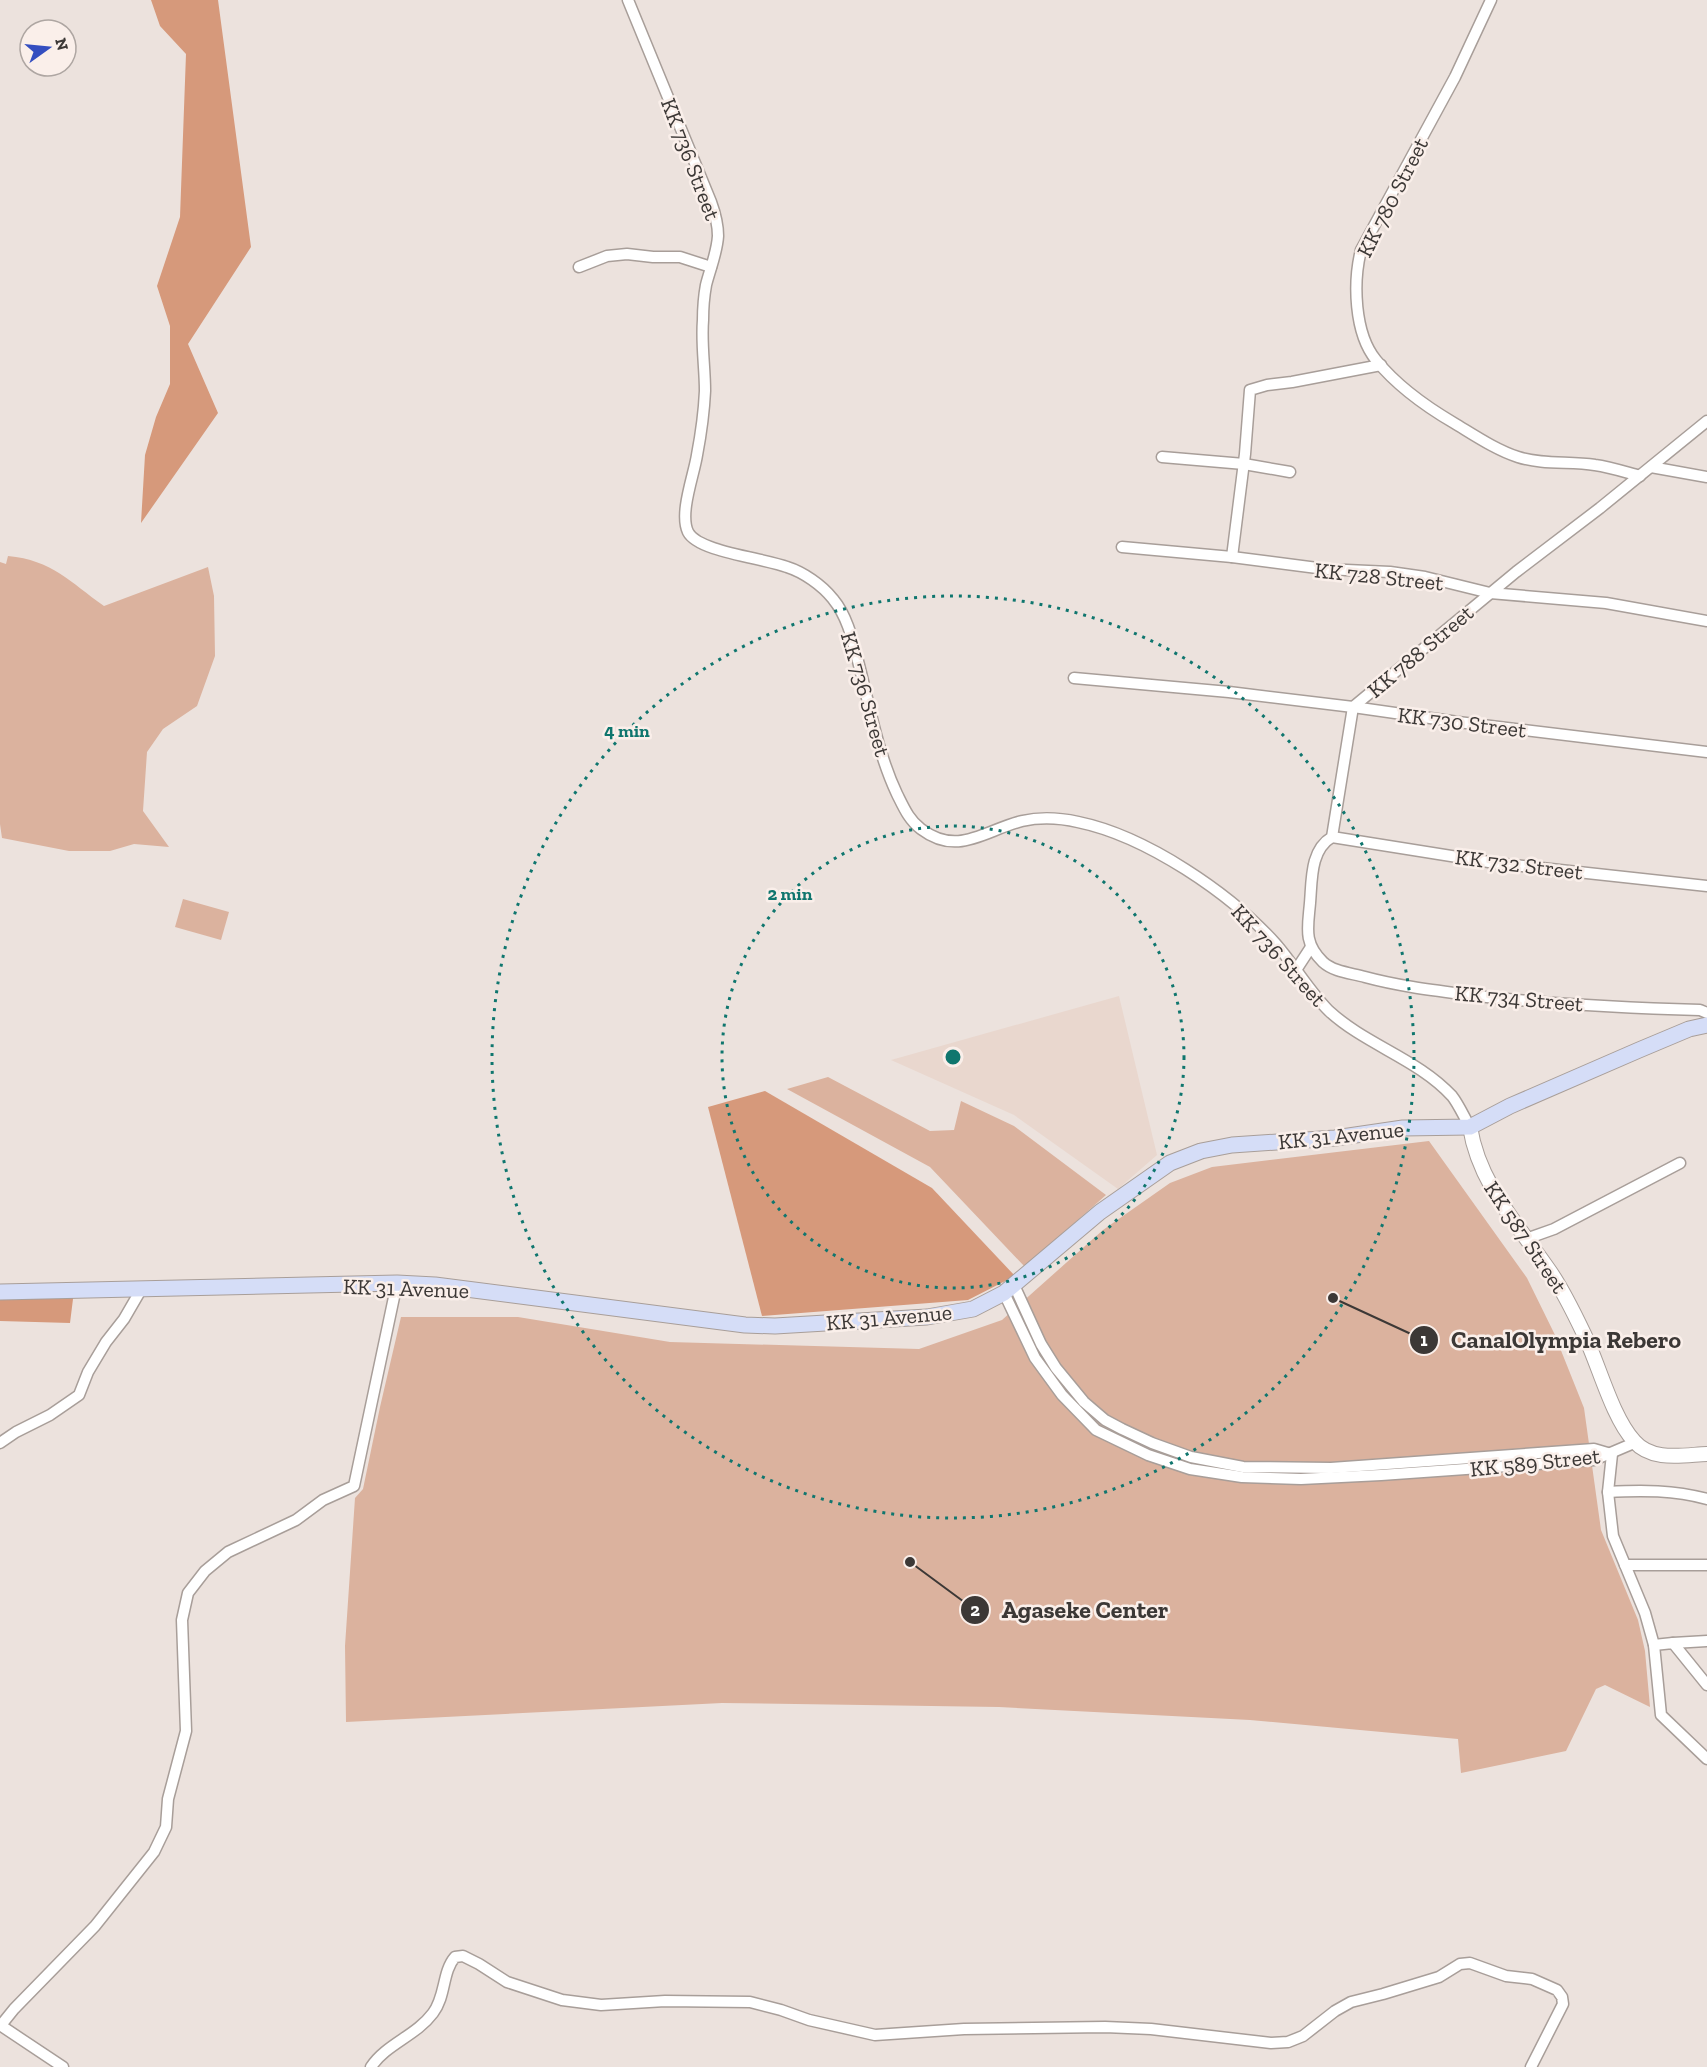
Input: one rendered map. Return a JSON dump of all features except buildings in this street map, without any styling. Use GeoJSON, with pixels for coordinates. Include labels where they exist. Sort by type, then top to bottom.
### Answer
{"type":"FeatureCollection","features":[{"type":"Feature","properties":{"kind":"main road","name":"KK 31 Avenue"},"geometry":{"type":"LineString","coordinates":[[0,1292],[397,1283],[458,1288],[745,1325],[775,1326],[927,1317],[973,1309],[1009,1289],[1139,1182],[1170,1163],[1201,1151],[1232,1145],[1335,1138],[1403,1128],[1470,1127],[1510,1106],[1654,1044],[1689,1029],[1707,1025]]}},
{"type":"Feature","properties":{"kind":"street","name":"KK 736 Street"},"geometry":{"type":"LineString","coordinates":[[628,0],[716,218],[718,240],[705,289],[701,345],[705,388],[704,405],[697,459],[685,516],[690,535],[701,545],[787,567],[816,583],[833,598],[852,636],[892,784],[907,814],[916,825],[928,834],[946,842],[977,839],[1025,820],[1045,819],[1082,822],[1136,842],[1221,893],[1252,919],[1330,1011],[1398,1058],[1419,1068],[1453,1098],[1470,1127]]}},
{"type":"Feature","properties":{"kind":"street","name":"KK 780 Street"},"geometry":{"type":"LineString","coordinates":[[1491,0],[1455,78],[1361,250],[1356,269],[1359,314],[1364,337],[1370,351],[1396,381],[1438,413],[1475,436],[1518,457],[1545,462],[1596,465],[1640,476]]}},
{"type":"Feature","properties":{"kind":"street"},"geometry":{"type":"LineString","coordinates":[[579,267],[607,256],[627,254],[680,257],[711,267]]}},
{"type":"Feature","properties":{"kind":"street"},"geometry":{"type":"LineString","coordinates":[[1232,557],[1244,464],[1250,390],[1381,365]]}},
{"type":"Feature","properties":{"kind":"street","name":"KK 788 Street"},"geometry":{"type":"LineString","coordinates":[[1311,947],[1308,940],[1308,926],[1314,864],[1320,846],[1332,837],[1353,707],[1490,594],[1707,422]]}},
{"type":"Feature","properties":{"kind":"street"},"geometry":{"type":"LineString","coordinates":[[1162,457],[1244,464],[1290,472]]}},
{"type":"Feature","properties":{"kind":"street"},"geometry":{"type":"LineString","coordinates":[[1651,468],[1707,477]]}},
{"type":"Feature","properties":{"kind":"street","name":"KK 728 Street"},"geometry":{"type":"LineString","coordinates":[[1122,547],[1232,557],[1297,567],[1390,572],[1425,577],[1490,594],[1606,603],[1707,621]]}},
{"type":"Feature","properties":{"kind":"street","name":"KK 730 Street"},"geometry":{"type":"LineString","coordinates":[[1074,678],[1229,692],[1707,752]]}},
{"type":"Feature","properties":{"kind":"street","name":"KK 732 Street"},"geometry":{"type":"LineString","coordinates":[[1332,837],[1495,863],[1707,886]]}},
{"type":"Feature","properties":{"kind":"street"},"geometry":{"type":"LineString","coordinates":[[1296,970],[1311,947]]}},
{"type":"Feature","properties":{"kind":"street","name":"KK 734 Street"},"geometry":{"type":"LineString","coordinates":[[1311,947],[1324,963],[1333,969],[1425,990],[1539,1003],[1707,1013]]}},
{"type":"Feature","properties":{"kind":"street","name":"KK 587 Street"},"geometry":{"type":"LineString","coordinates":[[1470,1127],[1473,1148],[1482,1172],[1564,1293],[1585,1335],[1619,1419],[1634,1443]]}},
{"type":"Feature","properties":{"kind":"street"},"geometry":{"type":"LineString","coordinates":[[1526,1239],[1554,1229],[1680,1163]]}},
{"type":"Feature","properties":{"kind":"street"},"geometry":{"type":"LineString","coordinates":[[63,2067],[1,2024],[95,1926],[154,1851],[166,1827],[168,1798],[186,1731],[182,1620],[188,1593],[206,1571],[228,1552],[296,1520],[323,1500],[354,1486],[397,1283]]}},
{"type":"Feature","properties":{"kind":"street"},"geometry":{"type":"LineString","coordinates":[[0,1443],[50,1415],[79,1395],[88,1372],[142,1288]]}},
{"type":"Feature","properties":{"kind":"street","name":"KK 589 Street"},"geometry":{"type":"LineString","coordinates":[[1009,1289],[1051,1360],[1084,1402],[1105,1420],[1122,1429],[1191,1457],[1243,1467],[1331,1468],[1594,1449],[1612,1454]]}},
{"type":"Feature","properties":{"kind":"street"},"geometry":{"type":"LineString","coordinates":[[1707,1454],[1674,1456],[1651,1454],[1634,1443],[1612,1454],[1608,1492],[1613,1536],[1645,1613],[1654,1645],[1661,1715],[1707,1759]]}},
{"type":"Feature","properties":{"kind":"street"},"geometry":{"type":"LineString","coordinates":[[1608,1492],[1636,1490],[1682,1492],[1707,1499]]}},
{"type":"Feature","properties":{"kind":"street"},"geometry":{"type":"LineString","coordinates":[[1625,1565],[1707,1565]]}},
{"type":"Feature","properties":{"kind":"street"},"geometry":{"type":"LineString","coordinates":[[1654,1645],[1707,1641]]}},
{"type":"Feature","properties":{"kind":"street"},"geometry":{"type":"LineString","coordinates":[[1672,1643],[1707,1685]]}},
{"type":"Feature","properties":{"kind":"street"},"geometry":{"type":"LineString","coordinates":[[371,2067],[378,2057],[416,2032],[435,2011],[443,1992],[450,1963],[454,1957],[463,1956],[507,1983],[562,2000],[601,2005],[665,2001],[750,2002],[809,2020],[875,2035],[964,2029],[1105,2027],[1271,2043],[1288,2042],[1303,2036],[1335,2011],[1351,2002],[1412,1986],[1439,1977],[1460,1964],[1470,1963],[1506,1976],[1532,1979],[1557,1990],[1562,1998],[1563,2004],[1531,2067]]}},
{"type":"Feature","properties":{"kind":"shaded area"},"geometry":{"type":"Polygon","coordinates":[[[151,0],[218,0],[251,247],[188,344],[218,413],[141,523],[145,455],[156,417],[170,384],[170,326],[157,286],[180,217],[186,54],[160,26],[151,0]]]}},
{"type":"Feature","properties":{"kind":"shaded area"},"geometry":{"type":"Polygon","coordinates":[[[8,556],[23,558],[49,567],[104,606],[208,567],[214,596],[215,656],[197,706],[163,729],[147,752],[143,811],[169,847],[134,844],[110,851],[69,851],[2,838],[0,824],[0,562],[6,564],[8,556]]]}},
{"type":"Feature","properties":{"kind":"shaded area"},"geometry":{"type":"Polygon","coordinates":[[[183,899],[229,912],[221,940],[175,927],[183,899]]]}},
{"type":"Feature","properties":{"kind":"shaded area"},"geometry":{"type":"Polygon","coordinates":[[[1119,996],[1157,1155],[1118,1189],[1014,1115],[891,1060],[1119,996]]]}},
{"type":"Feature","properties":{"kind":"shaded area"},"geometry":{"type":"Polygon","coordinates":[[[828,1077],[930,1131],[954,1130],[961,1101],[1014,1126],[1106,1195],[1025,1267],[930,1167],[787,1089],[828,1077]]]}},
{"type":"Feature","properties":{"kind":"shaded area"},"geometry":{"type":"Polygon","coordinates":[[[765,1091],[932,1188],[1015,1276],[968,1300],[762,1316],[708,1107],[765,1091]]]}},
{"type":"Feature","properties":{"kind":"shaded area"},"geometry":{"type":"Polygon","coordinates":[[[1429,1141],[1527,1278],[1554,1333],[1584,1408],[1601,1530],[1638,1620],[1645,1651],[1650,1707],[1605,1685],[1596,1689],[1566,1751],[1461,1773],[1458,1739],[1250,1720],[999,1707],[722,1703],[346,1722],[345,1646],[355,1498],[363,1489],[401,1317],[518,1317],[670,1342],[919,1349],[1002,1320],[1103,1230],[1170,1183],[1212,1167],[1429,1141]]]}},
{"type":"Feature","properties":{"kind":"shaded area"},"geometry":{"type":"Polygon","coordinates":[[[74,1291],[70,1323],[0,1321],[0,1295],[74,1291]]]}},
{"type":"Feature","properties":{"kind":"place","name":"CanalOlympia Rebero"},"geometry":{"type":"Point","coordinates":[1333,1298]}},
{"type":"Feature","properties":{"kind":"place","name":"Agaseke Center"},"geometry":{"type":"Point","coordinates":[910,1562]}}]}
